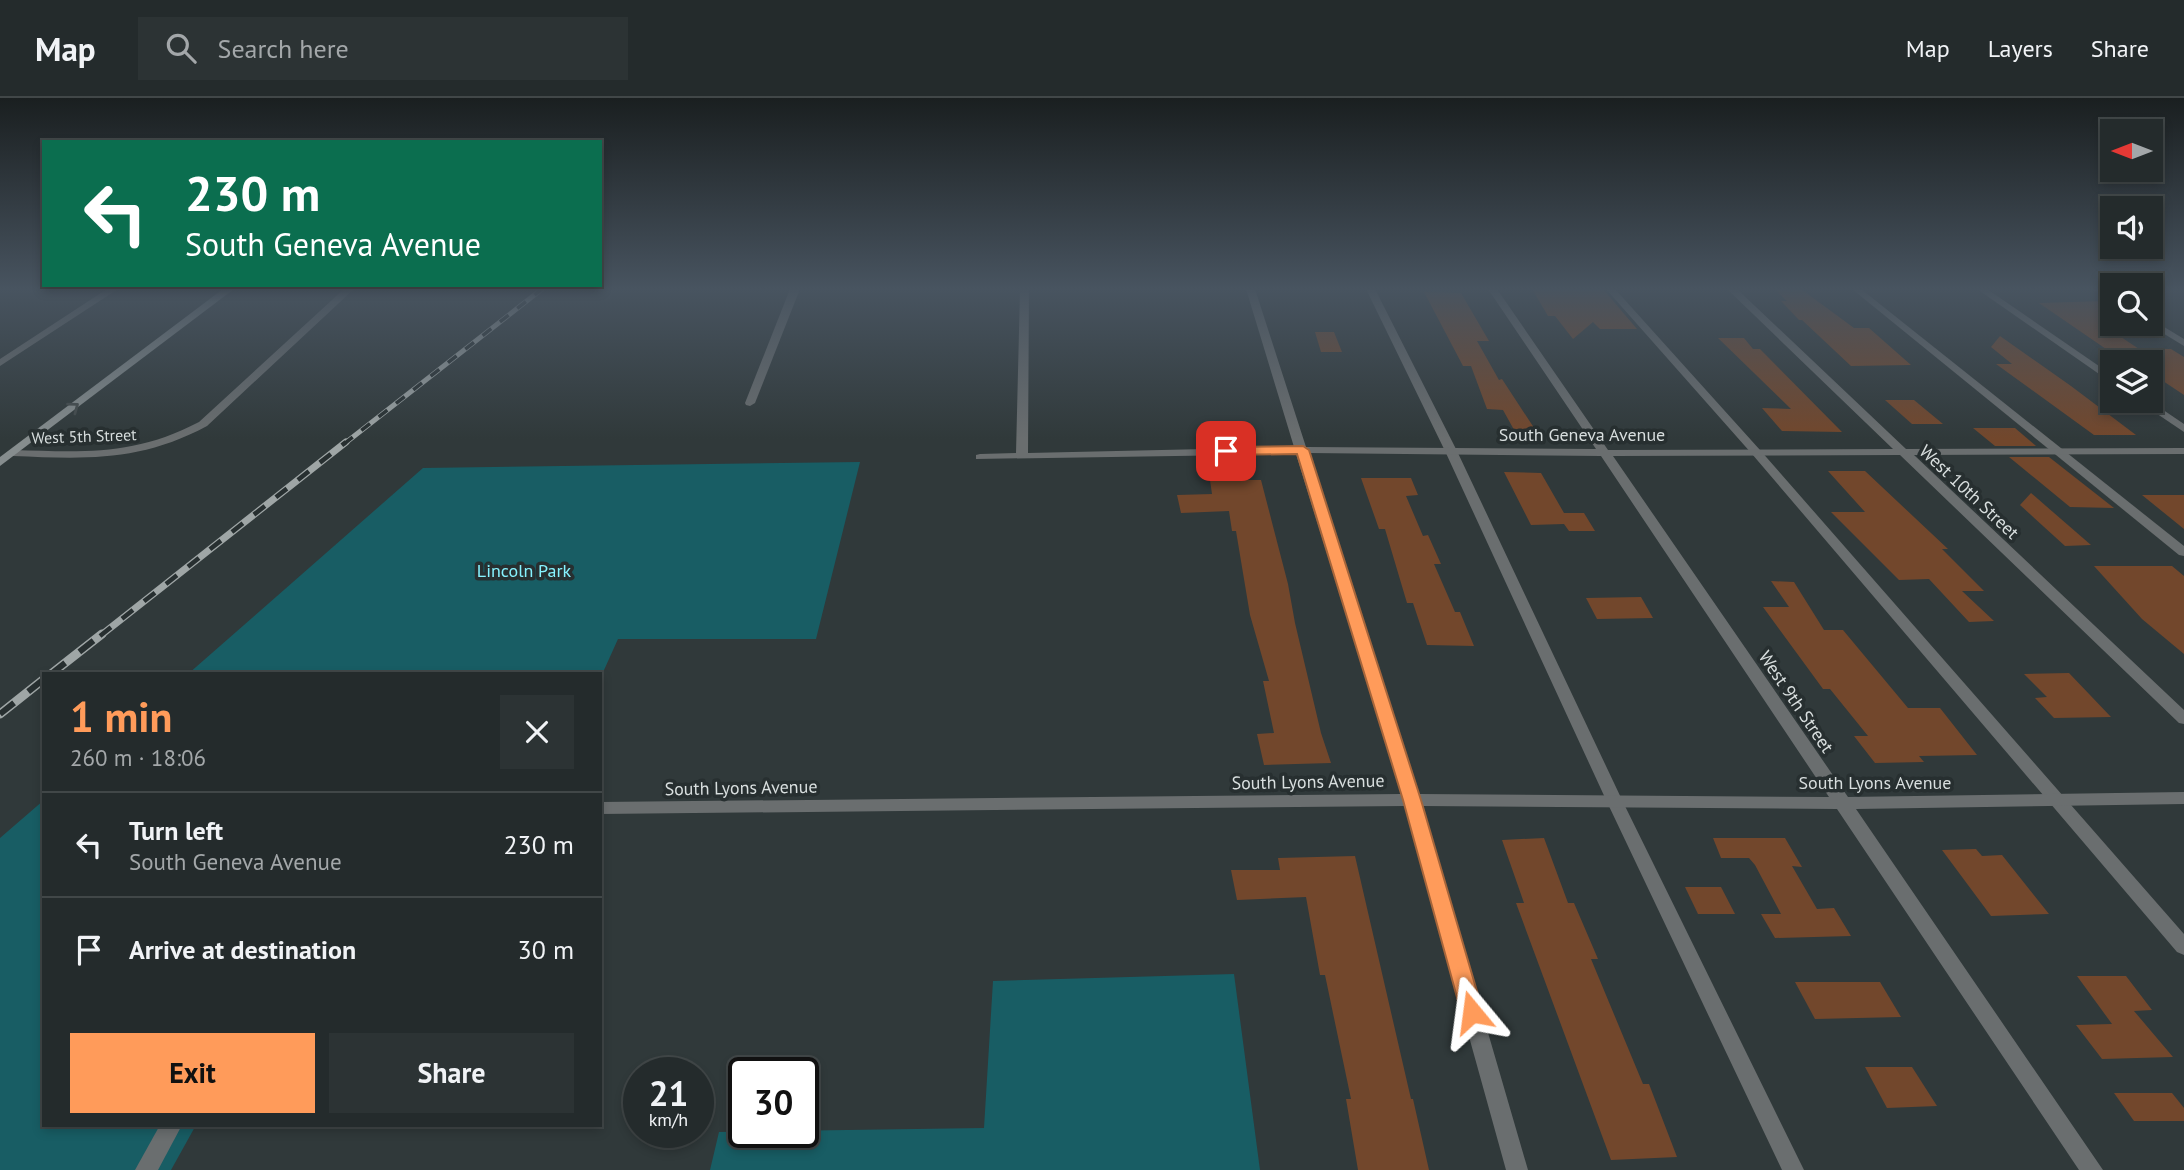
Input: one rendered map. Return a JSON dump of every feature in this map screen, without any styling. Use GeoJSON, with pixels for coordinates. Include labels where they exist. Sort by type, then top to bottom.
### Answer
{"type":"FeatureCollection","features":[{"type":"Feature","properties":{"kind":"main road"},"geometry":{"type":"LineString","coordinates":[[0,463],[163,339]]}},
{"type":"Feature","properties":{"kind":"street"},"geometry":{"type":"LineString","coordinates":[[0,363],[37,339]]}},
{"type":"Feature","properties":{"kind":"street","name":"West 5th Street"},"geometry":{"type":"LineString","coordinates":[[13,453],[112,454],[146,450],[184,436],[203,424],[295,339]]}},
{"type":"Feature","properties":{"kind":"street"},"geometry":{"type":"LineString","coordinates":[[750,403],[775,339]]}},
{"type":"Feature","properties":{"kind":"street"},"geometry":{"type":"LineString","coordinates":[[1022,456],[1023,339]]}},
{"type":"Feature","properties":{"kind":"street"},"geometry":{"type":"LineString","coordinates":[[1266,339],[1412,800],[1517,1170]]}},
{"type":"Feature","properties":{"kind":"street"},"geometry":{"type":"LineString","coordinates":[[1395,339],[1793,1170]]}},
{"type":"Feature","properties":{"kind":"street","name":"West 9th Street"},"geometry":{"type":"LineString","coordinates":[[1527,339],[2092,1170]]}},
{"type":"Feature","properties":{"kind":"street"},"geometry":{"type":"LineString","coordinates":[[1655,339],[1756,452],[2184,947]]}},
{"type":"Feature","properties":{"kind":"street","name":"West 10th Street"},"geometry":{"type":"LineString","coordinates":[[1784,339],[2184,719]]}},
{"type":"Feature","properties":{"kind":"street"},"geometry":{"type":"LineString","coordinates":[[1918,339],[2184,552]]}},
{"type":"Feature","properties":{"kind":"street"},"geometry":{"type":"LineString","coordinates":[[2053,339],[2100,372]]}},
{"type":"Feature","properties":{"kind":"street"},"geometry":{"type":"LineString","coordinates":[[2161,413],[2184,429]]}},
{"type":"Feature","properties":{"kind":"street","name":"South Geneva Avenue"},"geometry":{"type":"LineString","coordinates":[[980,457],[1303,450],[1605,453],[2184,451]]}},
{"type":"Feature","properties":{"kind":"street","name":"South Lyons Avenue"},"geometry":{"type":"LineString","coordinates":[[602,808],[1412,800],[1841,803],[2184,798]]}},
{"type":"Feature","properties":{"kind":"street"},"geometry":{"type":"LineString","coordinates":[[146,1170],[171,1127]]}},
{"type":"Feature","properties":{"kind":"green space","name":"Lincoln Park"},"geometry":{"type":"Polygon","coordinates":[[[860,462],[816,639],[618,639],[602,675],[602,672],[190,672],[423,468],[860,462]]]}},
{"type":"Feature","properties":{"kind":"green space"},"geometry":{"type":"Polygon","coordinates":[[[42,802],[42,1127],[195,1127],[171,1170],[0,1170],[0,838],[42,802]]]}},
{"type":"Feature","properties":{"kind":"green space"},"geometry":{"type":"Polygon","coordinates":[[[1234,974],[1260,1170],[710,1170],[719,1132],[728,1132],[728,1148],[819,1148],[819,1130],[984,1128],[993,981],[1234,974]]]}},
{"type":"Feature","properties":{"kind":"building"},"geometry":{"type":"Polygon","coordinates":[[[1317,339],[1337,339],[1342,352],[1321,352],[1317,339]]]}},
{"type":"Feature","properties":{"kind":"building"},"geometry":{"type":"Polygon","coordinates":[[[1449,339],[1488,339],[1489,341],[1477,341],[1499,380],[1502,379],[1540,437],[1518,437],[1503,410],[1487,409],[1471,366],[1463,366],[1449,339]]]}},
{"type":"Feature","properties":{"kind":"building"},"geometry":{"type":"Polygon","coordinates":[[[1719,339],[1745,339],[1753,349],[1760,349],[1842,432],[1782,431],[1762,408],[1791,409],[1719,339]]]}},
{"type":"Feature","properties":{"kind":"building"},"geometry":{"type":"Polygon","coordinates":[[[1822,339],[1882,339],[1911,365],[1851,366],[1822,339]]]}},
{"type":"Feature","properties":{"kind":"building"},"geometry":{"type":"Polygon","coordinates":[[[1998,339],[2004,339],[2100,408],[2100,413],[2107,413],[2136,435],[2094,435],[1996,364],[2012,364],[1991,347],[1998,339]]]}},
{"type":"Feature","properties":{"kind":"building"},"geometry":{"type":"Polygon","coordinates":[[[2091,339],[2124,339],[2139,349],[2106,349],[2091,339]]]}},
{"type":"Feature","properties":{"kind":"building"},"geometry":{"type":"Polygon","coordinates":[[[2171,349],[2184,357],[2184,395],[2163,381],[2163,350],[2118,350],[2171,349]]]}},
{"type":"Feature","properties":{"kind":"building"},"geometry":{"type":"Polygon","coordinates":[[[1885,400],[1914,400],[1943,424],[1912,424],[1885,400]]]}},
{"type":"Feature","properties":{"kind":"building"},"geometry":{"type":"Polygon","coordinates":[[[1973,428],[2015,428],[2036,446],[1995,446],[1973,428]]]}},
{"type":"Feature","properties":{"kind":"building"},"geometry":{"type":"Polygon","coordinates":[[[2009,457],[2049,457],[2114,508],[2070,507],[2009,457]]]}},
{"type":"Feature","properties":{"kind":"building"},"geometry":{"type":"Polygon","coordinates":[[[1828,471],[1865,471],[1948,549],[1942,549],[1984,591],[1962,591],[1994,621],[1969,622],[1929,579],[1899,580],[1831,512],[1865,512],[1828,471]]]}},
{"type":"Feature","properties":{"kind":"building"},"geometry":{"type":"Polygon","coordinates":[[[1504,472],[1541,473],[1564,513],[1584,513],[1595,531],[1569,531],[1564,524],[1531,525],[1504,472]]]}},
{"type":"Feature","properties":{"kind":"building"},"geometry":{"type":"Polygon","coordinates":[[[1361,478],[1411,478],[1418,495],[1406,496],[1423,536],[1428,535],[1441,564],[1434,564],[1455,612],[1460,612],[1474,646],[1427,645],[1413,603],[1407,603],[1385,529],[1379,529],[1361,478]]]}},
{"type":"Feature","properties":{"kind":"building"},"geometry":{"type":"Polygon","coordinates":[[[1210,480],[1261,480],[1288,584],[1321,733],[1331,763],[1264,765],[1257,734],[1274,733],[1263,681],[1269,681],[1250,615],[1236,531],[1232,531],[1229,511],[1181,513],[1177,495],[1212,494],[1210,480]]]}},
{"type":"Feature","properties":{"kind":"building"},"geometry":{"type":"Polygon","coordinates":[[[2031,493],[2091,545],[2065,546],[2020,505],[2031,493]]]}},
{"type":"Feature","properties":{"kind":"building"},"geometry":{"type":"Polygon","coordinates":[[[2142,495],[2184,495],[2184,529],[2142,495]]]}},
{"type":"Feature","properties":{"kind":"building"},"geometry":{"type":"Polygon","coordinates":[[[2094,566],[2172,566],[2184,576],[2184,654],[2142,619],[2094,566]]]}},
{"type":"Feature","properties":{"kind":"building"},"geometry":{"type":"Polygon","coordinates":[[[1771,581],[1794,582],[1824,630],[1843,630],[1908,708],[1940,708],[1977,755],[1919,756],[1924,762],[1875,763],[1854,736],[1868,736],[1830,689],[1823,689],[1763,607],[1789,607],[1771,581]]]}},
{"type":"Feature","properties":{"kind":"building"},"geometry":{"type":"Polygon","coordinates":[[[1641,597],[1653,618],[1597,619],[1586,598],[1641,597]]]}},
{"type":"Feature","properties":{"kind":"building"},"geometry":{"type":"Polygon","coordinates":[[[2069,673],[2111,717],[2054,718],[2035,698],[2047,697],[2024,674],[2069,673]]]}},
{"type":"Feature","properties":{"kind":"building"},"geometry":{"type":"Polygon","coordinates":[[[1544,838],[1568,903],[1574,903],[1598,959],[1591,959],[1643,1084],[1649,1084],[1677,1157],[1611,1160],[1516,903],[1524,903],[1502,840],[1544,838]]]}},
{"type":"Feature","properties":{"kind":"building"},"geometry":{"type":"Polygon","coordinates":[[[1713,838],[1785,838],[1802,867],[1792,866],[1817,909],[1834,908],[1851,936],[1775,938],[1761,914],[1781,914],[1755,865],[1749,858],[1721,858],[1713,838]]]}},
{"type":"Feature","properties":{"kind":"building"},"geometry":{"type":"Polygon","coordinates":[[[1976,849],[1982,856],[2002,855],[2049,914],[1991,916],[1942,850],[1976,849]]]}},
{"type":"Feature","properties":{"kind":"building"},"geometry":{"type":"Polygon","coordinates":[[[1355,856],[1429,1170],[1358,1170],[1346,1099],[1351,1099],[1325,975],[1320,975],[1306,897],[1237,900],[1231,870],[1280,870],[1278,858],[1355,856]]]}},
{"type":"Feature","properties":{"kind":"building"},"geometry":{"type":"Polygon","coordinates":[[[1685,887],[1721,887],[1735,914],[1698,914],[1685,887]]]}},
{"type":"Feature","properties":{"kind":"building"},"geometry":{"type":"Polygon","coordinates":[[[2077,976],[2126,976],[2152,1010],[2134,1011],[2173,1057],[2102,1059],[2076,1025],[2112,1024],[2077,976]]]}},
{"type":"Feature","properties":{"kind":"building"},"geometry":{"type":"Polygon","coordinates":[[[1795,982],[1880,982],[1901,1017],[1815,1019],[1795,982]]]}},
{"type":"Feature","properties":{"kind":"building"},"geometry":{"type":"Polygon","coordinates":[[[1865,1067],[1912,1067],[1937,1106],[1887,1108],[1865,1067]]]}},
{"type":"Feature","properties":{"kind":"building"},"geometry":{"type":"Polygon","coordinates":[[[2114,1093],[2172,1093],[2184,1108],[2184,1121],[2134,1121],[2114,1093]]]}},
{"type":"Feature","properties":{"kind":"railway"},"geometry":{"type":"LineString","coordinates":[[344,444],[478,339]]}},
{"type":"Feature","properties":{"kind":"railway"},"geometry":{"type":"LineString","coordinates":[[100,636],[346,442]]}},
{"type":"Feature","properties":{"kind":"railway"},"geometry":{"type":"LineString","coordinates":[[54,672],[102,634]]}},
{"type":"Feature","properties":{"kind":"railway"},"geometry":{"type":"LineString","coordinates":[[0,714],[42,681]]}},
{"type":"Feature","properties":{"kind":"route"},"geometry":{"type":"LineString","coordinates":[[1226,451],[1303,450],[1412,800],[1472,1012]]}}]}
